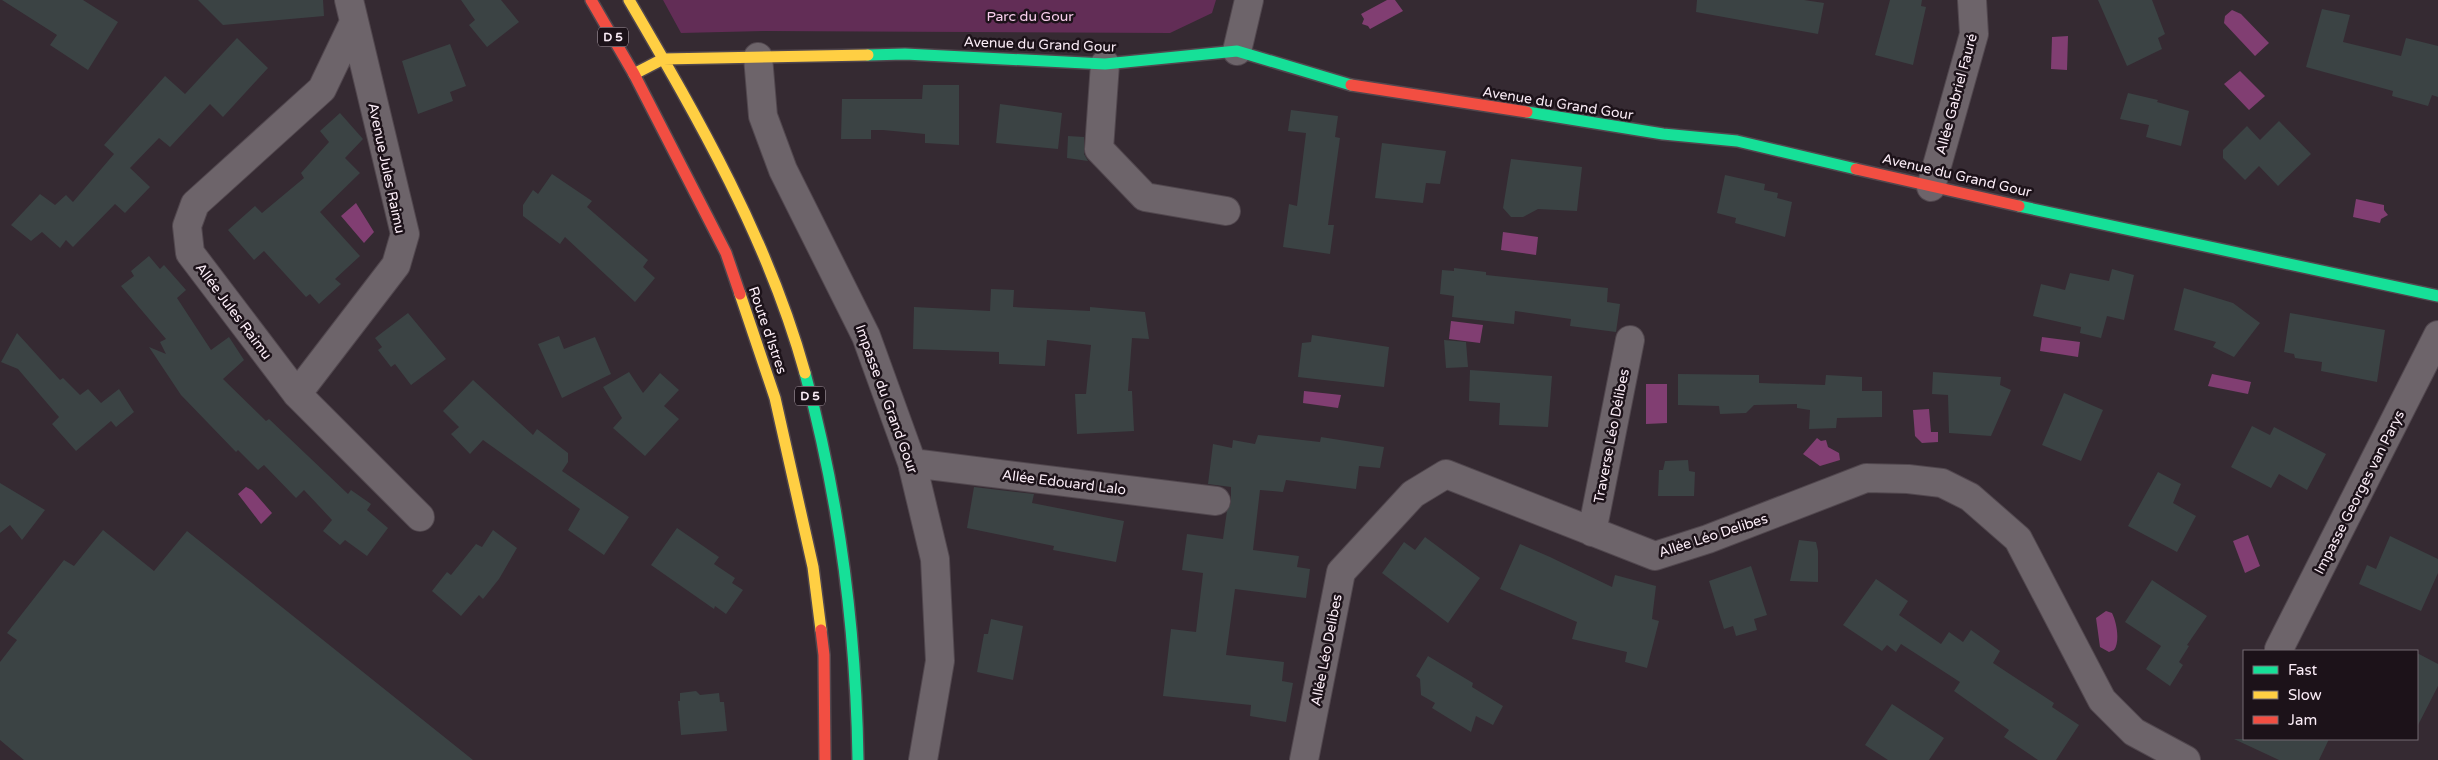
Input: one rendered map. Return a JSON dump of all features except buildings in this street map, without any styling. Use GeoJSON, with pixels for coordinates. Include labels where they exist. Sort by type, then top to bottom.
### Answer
{"type":"FeatureCollection","features":[{"type":"Feature","properties":{"kind":"street","name":"Route d'Istres"},"geometry":{"type":"LineString","coordinates":[[591,0],[634,74],[726,253],[775,398],[813,567],[824,655],[825,760]]}},
{"type":"Feature","properties":{"kind":"street","name":"Route d'Istres"},"geometry":{"type":"LineString","coordinates":[[629,0],[724,170],[755,232],[784,311],[806,380],[826,456],[850,592],[858,717],[858,760]]}},
{"type":"Feature","properties":{"kind":"street"},"geometry":{"type":"LineString","coordinates":[[1237,51],[1249,0]]}},
{"type":"Feature","properties":{"kind":"street","name":"Allée Gabriel Fauré"},"geometry":{"type":"LineString","coordinates":[[1931,186],[1974,34],[1972,0]]}},
{"type":"Feature","properties":{"kind":"street","name":"Allée Jules Raimu"},"geometry":{"type":"LineString","coordinates":[[351,11],[322,89],[195,204],[187,226],[190,253],[297,394],[420,517]]}},
{"type":"Feature","properties":{"kind":"street","name":"Avenue Jules Raimu"},"geometry":{"type":"LineString","coordinates":[[297,394],[396,264],[405,234],[351,11]]}},
{"type":"Feature","properties":{"kind":"street","name":"Avenue du Grand Gour"},"geometry":{"type":"LineString","coordinates":[[663,59],[906,54],[1105,64],[1237,51],[1341,83],[1663,134],[1737,140],[1931,186],[2438,296]]}},
{"type":"Feature","properties":{"kind":"street","name":"Impasse du Grand Gour"},"geometry":{"type":"LineString","coordinates":[[758,56],[763,116],[783,170],[866,336],[912,463],[935,559],[940,661],[923,760]]}},
{"type":"Feature","properties":{"kind":"street"},"geometry":{"type":"LineString","coordinates":[[634,74],[663,59]]}},
{"type":"Feature","properties":{"kind":"street"},"geometry":{"type":"LineString","coordinates":[[1105,64],[1099,149],[1145,197],[1226,211]]}},
{"type":"Feature","properties":{"kind":"street","name":"Impasse Georges van Parys"},"geometry":{"type":"LineString","coordinates":[[2279,649],[2438,335]]}},
{"type":"Feature","properties":{"kind":"street","name":"Traverse Léo Délibes"},"geometry":{"type":"LineString","coordinates":[[1592,532],[1630,340]]}},
{"type":"Feature","properties":{"kind":"street","name":"Allée Edouard Lalo"},"geometry":{"type":"LineString","coordinates":[[912,463],[1216,501]]}},
{"type":"Feature","properties":{"kind":"street","name":"Allée Léo Delibes"},"geometry":{"type":"LineString","coordinates":[[1304,760],[1341,572],[1412,494],[1446,474],[1655,556],[1708,540],[1866,478],[1942,483],[1970,497],[2018,539],[2102,700],[2134,732],[2186,760]]}},
{"type":"Feature","properties":{"kind":"green space","name":"Parc du Gour"},"geometry":{"type":"Polygon","coordinates":[[[663,0],[1216,0],[1212,13],[1170,33],[764,31],[681,33],[663,0]]]}},
{"type":"Feature","properties":{"kind":"shaded area"},"geometry":{"type":"Polygon","coordinates":[[[1387,0],[1395,0],[1403,11],[1370,29],[1362,24],[1364,19],[1361,14],[1387,0]]]}},
{"type":"Feature","properties":{"kind":"shaded area"},"geometry":{"type":"Polygon","coordinates":[[[2232,10],[2241,14],[2269,43],[2255,56],[2224,23],[2225,16],[2232,10]]]}},
{"type":"Feature","properties":{"kind":"shaded area"},"geometry":{"type":"Polygon","coordinates":[[[2068,36],[2067,70],[2051,69],[2052,37],[2068,36]]]}},
{"type":"Feature","properties":{"kind":"shaded area"},"geometry":{"type":"Polygon","coordinates":[[[2240,71],[2265,96],[2249,110],[2224,84],[2240,71]]]}},
{"type":"Feature","properties":{"kind":"shaded area"},"geometry":{"type":"Polygon","coordinates":[[[2356,199],[2384,205],[2384,210],[2388,215],[2381,219],[2380,223],[2353,217],[2356,199]]]}},
{"type":"Feature","properties":{"kind":"shaded area"},"geometry":{"type":"Polygon","coordinates":[[[356,203],[374,232],[364,243],[341,216],[356,203]]]}},
{"type":"Feature","properties":{"kind":"shaded area"},"geometry":{"type":"Polygon","coordinates":[[[1503,232],[1538,237],[1536,255],[1501,250],[1503,232]]]}},
{"type":"Feature","properties":{"kind":"shaded area"},"geometry":{"type":"Polygon","coordinates":[[[1451,321],[1483,325],[1480,343],[1449,339],[1451,321]]]}},
{"type":"Feature","properties":{"kind":"shaded area"},"geometry":{"type":"Polygon","coordinates":[[[2042,337],[2080,342],[2078,357],[2040,351],[2042,337]]]}},
{"type":"Feature","properties":{"kind":"shaded area"},"geometry":{"type":"Polygon","coordinates":[[[2212,374],[2251,382],[2248,394],[2208,386],[2212,374]]]}},
{"type":"Feature","properties":{"kind":"shaded area"},"geometry":{"type":"Polygon","coordinates":[[[1646,384],[1667,384],[1667,423],[1646,424],[1646,384]]]}},
{"type":"Feature","properties":{"kind":"shaded area"},"geometry":{"type":"Polygon","coordinates":[[[1304,391],[1341,395],[1338,408],[1303,403],[1304,391]]]}},
{"type":"Feature","properties":{"kind":"shaded area"},"geometry":{"type":"Polygon","coordinates":[[[1929,409],[1931,432],[1938,432],[1938,442],[1922,443],[1915,436],[1913,410],[1929,409]]]}},
{"type":"Feature","properties":{"kind":"shaded area"},"geometry":{"type":"Polygon","coordinates":[[[1817,438],[1821,441],[1826,440],[1828,447],[1839,453],[1840,460],[1820,466],[1803,454],[1817,438]]]}},
{"type":"Feature","properties":{"kind":"shaded area"},"geometry":{"type":"Polygon","coordinates":[[[246,487],[252,490],[272,513],[261,524],[238,494],[246,487]]]}},
{"type":"Feature","properties":{"kind":"shaded area"},"geometry":{"type":"Polygon","coordinates":[[[2248,535],[2260,566],[2245,573],[2233,541],[2248,535]]]}},
{"type":"Feature","properties":{"kind":"shaded area"},"geometry":{"type":"Polygon","coordinates":[[[2106,611],[2112,613],[2117,632],[2116,647],[2109,652],[2100,647],[2096,618],[2106,611]]]}},
{"type":"Feature","properties":{"kind":"traffic: fast"},"geometry":{"type":"LineString","coordinates":[[868,55],[905,54],[1105,64],[1237,51],[1351,85]]}},
{"type":"Feature","properties":{"kind":"traffic: fast"},"geometry":{"type":"LineString","coordinates":[[1527,112],[1663,134],[1737,141],[1856,169]]}},
{"type":"Feature","properties":{"kind":"traffic: fast"},"geometry":{"type":"LineString","coordinates":[[2019,206],[2438,296]]}},
{"type":"Feature","properties":{"kind":"traffic: fast"},"geometry":{"type":"LineString","coordinates":[[805,373],[828,469],[844,565],[854,662],[858,760]]}},
{"type":"Feature","properties":{"kind":"traffic: slow"},"geometry":{"type":"LineString","coordinates":[[629,0],[706,135],[752,228],[790,323],[805,373]]}},
{"type":"Feature","properties":{"kind":"traffic: slow"},"geometry":{"type":"LineString","coordinates":[[634,74],[663,59],[868,55]]}},
{"type":"Feature","properties":{"kind":"traffic: slow"},"geometry":{"type":"LineString","coordinates":[[740,294],[775,398],[813,567],[821,630]]}},
{"type":"Feature","properties":{"kind":"traffic: jam"},"geometry":{"type":"LineString","coordinates":[[591,0],[634,74],[726,253],[740,294]]}},
{"type":"Feature","properties":{"kind":"traffic: jam"},"geometry":{"type":"LineString","coordinates":[[1351,85],[1527,112]]}},
{"type":"Feature","properties":{"kind":"traffic: jam"},"geometry":{"type":"LineString","coordinates":[[1856,169],[2019,206]]}},
{"type":"Feature","properties":{"kind":"traffic: jam"},"geometry":{"type":"LineString","coordinates":[[821,630],[824,655],[825,760]]}}]}
